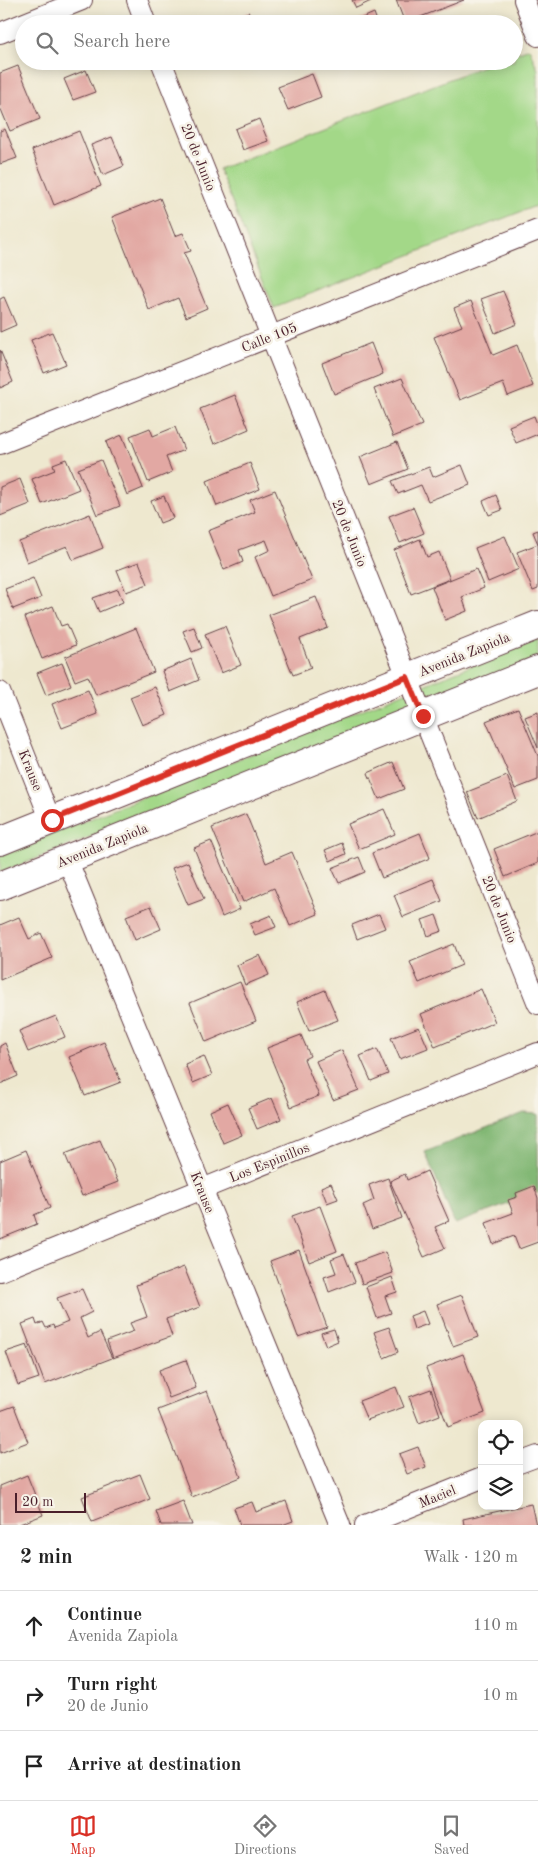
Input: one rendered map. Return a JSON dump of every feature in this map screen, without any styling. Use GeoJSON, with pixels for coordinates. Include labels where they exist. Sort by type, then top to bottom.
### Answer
{"type":"FeatureCollection","features":[{"type":"Feature","properties":{"kind":"main road","name":"Avenida Zapiola"},"geometry":{"type":"LineString","coordinates":[[0,841],[538,625]]}},
{"type":"Feature","properties":{"kind":"main road","name":"Avenida Zapiola"},"geometry":{"type":"LineString","coordinates":[[0,886],[538,670]]}},
{"type":"Feature","properties":{"kind":"street"},"geometry":{"type":"LineString","coordinates":[[45,15],[82,0]]}},
{"type":"Feature","properties":{"kind":"street"},"geometry":{"type":"LineString","coordinates":[[137,0],[143,15]]}},
{"type":"Feature","properties":{"kind":"street"},"geometry":{"type":"LineString","coordinates":[[524,0],[538,36]]}},
{"type":"Feature","properties":{"kind":"street"},"geometry":{"type":"LineString","coordinates":[[0,33],[15,27]]}},
{"type":"Feature","properties":{"kind":"street","name":"20 de Junio"},"geometry":{"type":"LineString","coordinates":[[165,70],[538,1004]]}},
{"type":"Feature","properties":{"kind":"street","name":"Calle 105"},"geometry":{"type":"LineString","coordinates":[[0,444],[538,230]]}},
{"type":"Feature","properties":{"kind":"street","name":"Krause"},"geometry":{"type":"LineString","coordinates":[[0,692],[52,820]]}},
{"type":"Feature","properties":{"kind":"street","name":"Krause"},"geometry":{"type":"LineString","coordinates":[[67,860],[340,1525]]}},
{"type":"Feature","properties":{"kind":"street","name":"Los Espinillos"},"geometry":{"type":"LineString","coordinates":[[0,1271],[538,1053]]}},
{"type":"Feature","properties":{"kind":"street"},"geometry":{"type":"LineString","coordinates":[[523,1462],[538,1456]]}},
{"type":"Feature","properties":{"kind":"street","name":"Maciel"},"geometry":{"type":"LineString","coordinates":[[365,1525],[478,1480]]}},
{"type":"Feature","properties":{"kind":"green space"},"geometry":{"type":"Polygon","coordinates":[[[529,48],[538,70],[538,205],[274,308],[219,169],[473,70],[523,70],[523,50],[529,48]]]}},
{"type":"Feature","properties":{"kind":"green space"},"geometry":{"type":"Polygon","coordinates":[[[538,639],[538,658],[0,873],[0,855],[538,639]]]}},
{"type":"Feature","properties":{"kind":"green space"},"geometry":{"type":"Polygon","coordinates":[[[524,1113],[538,1114],[538,1193],[455,1224],[425,1152],[524,1113]]]}},
{"type":"Feature","properties":{"kind":"building"},"geometry":{"type":"Polygon","coordinates":[[[352,0],[370,0],[371,1],[356,8],[352,0]]]}},
{"type":"Feature","properties":{"kind":"building"},"geometry":{"type":"Polygon","coordinates":[[[396,0],[464,0],[426,15],[402,15],[396,0]]]}},
{"type":"Feature","properties":{"kind":"building"},"geometry":{"type":"Polygon","coordinates":[[[15,67],[15,70],[20,70],[40,119],[10,131],[0,107],[0,73],[15,67]]]}},
{"type":"Feature","properties":{"kind":"building"},"geometry":{"type":"Polygon","coordinates":[[[86,70],[95,92],[73,100],[64,79],[86,70]]]}},
{"type":"Feature","properties":{"kind":"building"},"geometry":{"type":"Polygon","coordinates":[[[312,74],[321,97],[288,110],[278,87],[312,74]]]}},
{"type":"Feature","properties":{"kind":"building"},"geometry":{"type":"Polygon","coordinates":[[[259,119],[268,141],[243,150],[235,129],[259,119]]]}},
{"type":"Feature","properties":{"kind":"building"},"geometry":{"type":"Polygon","coordinates":[[[5,129],[17,158],[0,164],[0,131],[5,129]]]}},
{"type":"Feature","properties":{"kind":"building"},"geometry":{"type":"Polygon","coordinates":[[[79,131],[101,186],[54,205],[32,150],[79,131]]]}},
{"type":"Feature","properties":{"kind":"building"},"geometry":{"type":"Polygon","coordinates":[[[112,137],[124,166],[103,175],[91,145],[112,137]]]}},
{"type":"Feature","properties":{"kind":"building"},"geometry":{"type":"Polygon","coordinates":[[[160,198],[175,236],[183,233],[191,251],[184,253],[207,308],[186,317],[178,298],[149,310],[112,217],[160,198]]]}},
{"type":"Feature","properties":{"kind":"building"},"geometry":{"type":"Polygon","coordinates":[[[503,291],[517,324],[495,333],[481,299],[503,291]]]}},
{"type":"Feature","properties":{"kind":"building"},"geometry":{"type":"Polygon","coordinates":[[[4,297],[16,325],[0,332],[0,299],[4,297]]]}},
{"type":"Feature","properties":{"kind":"building"},"geometry":{"type":"Polygon","coordinates":[[[471,301],[493,355],[517,345],[533,386],[508,396],[503,383],[460,400],[434,337],[462,326],[454,308],[471,301]]]}},
{"type":"Feature","properties":{"kind":"building"},"geometry":{"type":"Polygon","coordinates":[[[52,332],[66,364],[44,373],[31,340],[52,332]]]}},
{"type":"Feature","properties":{"kind":"building"},"geometry":{"type":"Polygon","coordinates":[[[371,343],[383,374],[334,394],[322,363],[371,343]]]}},
{"type":"Feature","properties":{"kind":"building"},"geometry":{"type":"Polygon","coordinates":[[[0,350],[13,382],[0,388],[0,350]]]}},
{"type":"Feature","properties":{"kind":"building"},"geometry":{"type":"Polygon","coordinates":[[[402,378],[422,425],[393,437],[374,389],[402,378]]]}},
{"type":"Feature","properties":{"kind":"building"},"geometry":{"type":"Polygon","coordinates":[[[235,395],[249,429],[214,444],[200,409],[235,395]]]}},
{"type":"Feature","properties":{"kind":"building"},"geometry":{"type":"Polygon","coordinates":[[[534,416],[538,426],[538,434],[516,443],[509,426],[534,416]]]}},
{"type":"Feature","properties":{"kind":"building"},"geometry":{"type":"Polygon","coordinates":[[[175,427],[184,450],[166,457],[172,472],[148,482],[130,436],[150,428],[153,436],[175,427]]]}},
{"type":"Feature","properties":{"kind":"building"},"geometry":{"type":"Polygon","coordinates":[[[122,435],[143,488],[127,495],[106,442],[122,435]]]}},
{"type":"Feature","properties":{"kind":"building"},"geometry":{"type":"Polygon","coordinates":[[[397,442],[408,469],[371,484],[360,457],[397,442]]]}},
{"type":"Feature","properties":{"kind":"building"},"geometry":{"type":"Polygon","coordinates":[[[66,459],[79,489],[42,504],[32,479],[55,470],[53,464],[66,459]]]}},
{"type":"Feature","properties":{"kind":"building"},"geometry":{"type":"Polygon","coordinates":[[[101,460],[120,506],[97,515],[78,469],[101,460]]]}},
{"type":"Feature","properties":{"kind":"building"},"geometry":{"type":"Polygon","coordinates":[[[250,463],[260,489],[217,506],[207,481],[250,463]]]}},
{"type":"Feature","properties":{"kind":"building"},"geometry":{"type":"Polygon","coordinates":[[[462,465],[470,485],[428,501],[421,485],[398,494],[392,481],[429,467],[433,477],[462,465]]]}},
{"type":"Feature","properties":{"kind":"building"},"geometry":{"type":"Polygon","coordinates":[[[20,479],[30,504],[0,516],[0,487],[20,479]]]}},
{"type":"Feature","properties":{"kind":"building"},"geometry":{"type":"Polygon","coordinates":[[[275,490],[312,580],[271,596],[255,557],[270,550],[266,540],[239,550],[243,562],[224,570],[208,531],[255,512],[250,500],[275,490]]]}},
{"type":"Feature","properties":{"kind":"building"},"geometry":{"type":"Polygon","coordinates":[[[496,495],[502,510],[489,515],[483,501],[496,495]]]}},
{"type":"Feature","properties":{"kind":"building"},"geometry":{"type":"Polygon","coordinates":[[[164,496],[173,518],[160,523],[151,501],[164,496]]]}},
{"type":"Feature","properties":{"kind":"building"},"geometry":{"type":"Polygon","coordinates":[[[413,507],[424,533],[400,543],[389,516],[413,507]]]}},
{"type":"Feature","properties":{"kind":"building"},"geometry":{"type":"Polygon","coordinates":[[[90,514],[103,548],[73,560],[67,546],[27,562],[19,542],[90,514]]]}},
{"type":"Feature","properties":{"kind":"building"},"geometry":{"type":"Polygon","coordinates":[[[538,530],[538,544],[533,532],[538,530]]]}},
{"type":"Feature","properties":{"kind":"building"},"geometry":{"type":"Polygon","coordinates":[[[505,536],[519,569],[488,582],[475,548],[505,536]]]}},
{"type":"Feature","properties":{"kind":"building"},"geometry":{"type":"Polygon","coordinates":[[[420,539],[427,557],[439,552],[450,579],[411,594],[394,550],[420,539]]]}},
{"type":"Feature","properties":{"kind":"building"},"geometry":{"type":"Polygon","coordinates":[[[538,544],[538,589],[533,591],[517,552],[538,544]]]}},
{"type":"Feature","properties":{"kind":"building"},"geometry":{"type":"Polygon","coordinates":[[[139,562],[148,584],[126,592],[117,570],[139,562]]]}},
{"type":"Feature","properties":{"kind":"building"},"geometry":{"type":"Polygon","coordinates":[[[476,569],[484,588],[462,597],[467,611],[445,620],[432,587],[476,569]]]}},
{"type":"Feature","properties":{"kind":"building"},"geometry":{"type":"Polygon","coordinates":[[[33,578],[41,598],[13,609],[5,589],[33,578]]]}},
{"type":"Feature","properties":{"kind":"building"},"geometry":{"type":"Polygon","coordinates":[[[118,589],[123,602],[99,612],[93,598],[118,589]]]}},
{"type":"Feature","properties":{"kind":"building"},"geometry":{"type":"Polygon","coordinates":[[[316,597],[328,628],[300,639],[311,668],[293,675],[269,615],[316,597]]]}},
{"type":"Feature","properties":{"kind":"building"},"geometry":{"type":"Polygon","coordinates":[[[53,606],[61,626],[67,624],[76,645],[42,659],[25,617],[53,606]]]}},
{"type":"Feature","properties":{"kind":"building"},"geometry":{"type":"Polygon","coordinates":[[[225,626],[241,665],[221,673],[205,634],[225,626]]]}},
{"type":"Feature","properties":{"kind":"building"},"geometry":{"type":"Polygon","coordinates":[[[194,627],[202,648],[192,652],[183,631],[194,627]]]}},
{"type":"Feature","properties":{"kind":"building"},"geometry":{"type":"Polygon","coordinates":[[[136,628],[154,672],[96,695],[88,676],[75,681],[65,657],[136,628]]]}},
{"type":"Feature","properties":{"kind":"building"},"geometry":{"type":"Polygon","coordinates":[[[191,659],[199,680],[170,692],[162,671],[191,659]]]}},
{"type":"Feature","properties":{"kind":"building"},"geometry":{"type":"Polygon","coordinates":[[[62,663],[71,685],[46,695],[37,673],[62,663]]]}},
{"type":"Feature","properties":{"kind":"building"},"geometry":{"type":"Polygon","coordinates":[[[155,687],[167,715],[142,725],[130,697],[155,687]]]}},
{"type":"Feature","properties":{"kind":"building"},"geometry":{"type":"Polygon","coordinates":[[[88,690],[98,714],[62,728],[52,704],[88,690]]]}},
{"type":"Feature","properties":{"kind":"building"},"geometry":{"type":"Polygon","coordinates":[[[518,708],[538,756],[538,780],[515,789],[486,721],[518,708]]]}},
{"type":"Feature","properties":{"kind":"building"},"geometry":{"type":"Polygon","coordinates":[[[538,712],[538,748],[525,717],[538,712]]]}},
{"type":"Feature","properties":{"kind":"building"},"geometry":{"type":"Polygon","coordinates":[[[393,762],[404,789],[379,799],[368,773],[393,762]]]}},
{"type":"Feature","properties":{"kind":"building"},"geometry":{"type":"Polygon","coordinates":[[[507,776],[517,801],[478,818],[467,792],[507,776]]]}},
{"type":"Feature","properties":{"kind":"building"},"geometry":{"type":"Polygon","coordinates":[[[384,809],[395,834],[359,849],[348,824],[384,809]]]}},
{"type":"Feature","properties":{"kind":"building"},"geometry":{"type":"Polygon","coordinates":[[[246,814],[266,863],[292,852],[318,914],[290,926],[274,888],[243,902],[212,828],[246,814]]]}},
{"type":"Feature","properties":{"kind":"building"},"geometry":{"type":"Polygon","coordinates":[[[538,831],[538,863],[505,877],[494,849],[538,831]]]}},
{"type":"Feature","properties":{"kind":"building"},"geometry":{"type":"Polygon","coordinates":[[[420,833],[430,858],[382,878],[372,853],[420,833]]]}},
{"type":"Feature","properties":{"kind":"building"},"geometry":{"type":"Polygon","coordinates":[[[211,841],[240,909],[222,917],[194,848],[211,841]]]}},
{"type":"Feature","properties":{"kind":"building"},"geometry":{"type":"Polygon","coordinates":[[[342,843],[346,854],[330,861],[325,850],[342,843]]]}},
{"type":"Feature","properties":{"kind":"building"},"geometry":{"type":"Polygon","coordinates":[[[359,857],[365,872],[339,883],[332,868],[359,857]]]}},
{"type":"Feature","properties":{"kind":"building"},"geometry":{"type":"Polygon","coordinates":[[[188,862],[204,899],[188,905],[172,868],[188,862]]]}},
{"type":"Feature","properties":{"kind":"building"},"geometry":{"type":"Polygon","coordinates":[[[433,879],[442,901],[403,917],[394,895],[433,879]]]}},
{"type":"Feature","properties":{"kind":"building"},"geometry":{"type":"Polygon","coordinates":[[[151,906],[161,929],[135,940],[126,916],[151,906]]]}},
{"type":"Feature","properties":{"kind":"building"},"geometry":{"type":"Polygon","coordinates":[[[379,914],[385,928],[357,939],[352,925],[379,914]]]}},
{"type":"Feature","properties":{"kind":"building"},"geometry":{"type":"Polygon","coordinates":[[[271,915],[276,927],[255,935],[250,924],[271,915]]]}},
{"type":"Feature","properties":{"kind":"building"},"geometry":{"type":"Polygon","coordinates":[[[436,915],[442,931],[428,936],[422,920],[436,915]]]}},
{"type":"Feature","properties":{"kind":"building"},"geometry":{"type":"Polygon","coordinates":[[[19,917],[29,939],[41,933],[52,958],[0,980],[0,925],[19,917]]]}},
{"type":"Feature","properties":{"kind":"building"},"geometry":{"type":"Polygon","coordinates":[[[454,944],[462,965],[419,983],[410,962],[454,944]]]}},
{"type":"Feature","properties":{"kind":"building"},"geometry":{"type":"Polygon","coordinates":[[[260,955],[269,975],[245,985],[237,965],[260,955]]]}},
{"type":"Feature","properties":{"kind":"building"},"geometry":{"type":"Polygon","coordinates":[[[240,982],[256,1021],[206,1042],[190,1003],[240,982]]]}},
{"type":"Feature","properties":{"kind":"building"},"geometry":{"type":"Polygon","coordinates":[[[481,989],[495,1022],[435,1047],[421,1014],[481,989]]]}},
{"type":"Feature","properties":{"kind":"building"},"geometry":{"type":"Polygon","coordinates":[[[325,990],[338,1020],[309,1031],[297,1002],[325,990]]]}},
{"type":"Feature","properties":{"kind":"building"},"geometry":{"type":"Polygon","coordinates":[[[56,1016],[65,1037],[28,1052],[19,1031],[56,1016]]]}},
{"type":"Feature","properties":{"kind":"building"},"geometry":{"type":"Polygon","coordinates":[[[419,1027],[428,1048],[400,1059],[391,1038],[419,1027]]]}},
{"type":"Feature","properties":{"kind":"building"},"geometry":{"type":"Polygon","coordinates":[[[301,1035],[310,1056],[304,1059],[319,1096],[291,1107],[267,1048],[301,1035]]]}},
{"type":"Feature","properties":{"kind":"building"},"geometry":{"type":"Polygon","coordinates":[[[104,1042],[121,1082],[85,1096],[69,1057],[104,1042]]]}},
{"type":"Feature","properties":{"kind":"building"},"geometry":{"type":"Polygon","coordinates":[[[5,1043],[18,1076],[0,1084],[0,1046],[5,1043]]]}},
{"type":"Feature","properties":{"kind":"building"},"geometry":{"type":"Polygon","coordinates":[[[377,1049],[388,1074],[371,1081],[360,1056],[377,1049]]]}},
{"type":"Feature","properties":{"kind":"building"},"geometry":{"type":"Polygon","coordinates":[[[342,1050],[359,1090],[333,1100],[316,1061],[342,1050]]]}},
{"type":"Feature","properties":{"kind":"building"},"geometry":{"type":"Polygon","coordinates":[[[204,1056],[212,1075],[193,1083],[185,1064],[204,1056]]]}},
{"type":"Feature","properties":{"kind":"building"},"geometry":{"type":"Polygon","coordinates":[[[272,1098],[281,1119],[257,1129],[248,1108],[272,1098]]]}},
{"type":"Feature","properties":{"kind":"building"},"geometry":{"type":"Polygon","coordinates":[[[228,1103],[242,1135],[223,1143],[210,1111],[228,1103]]]}},
{"type":"Feature","properties":{"kind":"building"},"geometry":{"type":"Polygon","coordinates":[[[100,1140],[118,1182],[82,1196],[65,1154],[100,1140]]]}},
{"type":"Feature","properties":{"kind":"building"},"geometry":{"type":"Polygon","coordinates":[[[26,1150],[50,1208],[34,1215],[37,1224],[0,1239],[0,1161],[26,1150]]]}},
{"type":"Feature","properties":{"kind":"building"},"geometry":{"type":"Polygon","coordinates":[[[427,1171],[449,1221],[435,1227],[445,1248],[424,1257],[390,1181],[405,1174],[407,1180],[427,1171]]]}},
{"type":"Feature","properties":{"kind":"building"},"geometry":{"type":"Polygon","coordinates":[[[388,1178],[402,1218],[372,1229],[363,1205],[374,1200],[369,1185],[388,1178]]]}},
{"type":"Feature","properties":{"kind":"building"},"geometry":{"type":"Polygon","coordinates":[[[331,1183],[338,1199],[327,1203],[321,1187],[331,1183]]]}},
{"type":"Feature","properties":{"kind":"building"},"geometry":{"type":"Polygon","coordinates":[[[534,1186],[538,1198],[538,1242],[519,1249],[514,1236],[493,1244],[486,1223],[513,1213],[508,1200],[517,1197],[516,1193],[534,1186]]]}},
{"type":"Feature","properties":{"kind":"building"},"geometry":{"type":"Polygon","coordinates":[[[320,1206],[337,1251],[309,1262],[292,1216],[320,1206]]]}},
{"type":"Feature","properties":{"kind":"building"},"geometry":{"type":"Polygon","coordinates":[[[299,1250],[327,1327],[298,1337],[270,1261],[299,1250]]]}},
{"type":"Feature","properties":{"kind":"building"},"geometry":{"type":"Polygon","coordinates":[[[385,1252],[393,1273],[362,1284],[355,1263],[385,1252]]]}},
{"type":"Feature","properties":{"kind":"building"},"geometry":{"type":"Polygon","coordinates":[[[344,1254],[355,1282],[329,1292],[324,1277],[336,1273],[331,1259],[344,1254]]]}},
{"type":"Feature","properties":{"kind":"building"},"geometry":{"type":"Polygon","coordinates":[[[184,1267],[200,1307],[166,1319],[172,1336],[113,1358],[107,1341],[134,1331],[130,1323],[147,1317],[136,1285],[184,1267]]]}},
{"type":"Feature","properties":{"kind":"building"},"geometry":{"type":"Polygon","coordinates":[[[392,1277],[397,1292],[385,1296],[391,1313],[377,1318],[366,1287],[392,1277]]]}},
{"type":"Feature","properties":{"kind":"building"},"geometry":{"type":"Polygon","coordinates":[[[82,1289],[92,1312],[80,1318],[88,1338],[100,1332],[112,1358],[45,1384],[22,1324],[35,1319],[37,1325],[43,1322],[46,1328],[53,1325],[54,1328],[68,1322],[57,1298],[82,1289]]]}},
{"type":"Feature","properties":{"kind":"building"},"geometry":{"type":"Polygon","coordinates":[[[462,1295],[478,1337],[453,1346],[437,1304],[462,1295]]]}},
{"type":"Feature","properties":{"kind":"building"},"geometry":{"type":"Polygon","coordinates":[[[423,1311],[428,1324],[414,1329],[410,1316],[423,1311]]]}},
{"type":"Feature","properties":{"kind":"building"},"geometry":{"type":"Polygon","coordinates":[[[389,1327],[398,1352],[384,1358],[374,1332],[389,1327]]]}},
{"type":"Feature","properties":{"kind":"building"},"geometry":{"type":"Polygon","coordinates":[[[334,1329],[338,1341],[326,1346],[321,1333],[334,1329]]]}},
{"type":"Feature","properties":{"kind":"building"},"geometry":{"type":"Polygon","coordinates":[[[27,1345],[39,1378],[18,1385],[6,1352],[27,1345]]]}},
{"type":"Feature","properties":{"kind":"building"},"geometry":{"type":"Polygon","coordinates":[[[463,1354],[485,1413],[448,1427],[426,1368],[463,1354]]]}},
{"type":"Feature","properties":{"kind":"building"},"geometry":{"type":"Polygon","coordinates":[[[186,1360],[196,1388],[169,1398],[159,1370],[186,1360]]]}},
{"type":"Feature","properties":{"kind":"building"},"geometry":{"type":"Polygon","coordinates":[[[396,1387],[404,1407],[367,1420],[359,1401],[396,1387]]]}},
{"type":"Feature","properties":{"kind":"building"},"geometry":{"type":"Polygon","coordinates":[[[431,1389],[440,1415],[419,1423],[409,1397],[431,1389]]]}},
{"type":"Feature","properties":{"kind":"building"},"geometry":{"type":"Polygon","coordinates":[[[207,1391],[241,1477],[192,1497],[158,1410],[207,1391]]]}},
{"type":"Feature","properties":{"kind":"building"},"geometry":{"type":"Polygon","coordinates":[[[14,1406],[28,1442],[0,1453],[0,1411],[14,1406]]]}},
{"type":"Feature","properties":{"kind":"building"},"geometry":{"type":"Polygon","coordinates":[[[418,1447],[426,1467],[407,1474],[399,1454],[418,1447]]]}},
{"type":"Feature","properties":{"kind":"building"},"geometry":{"type":"Polygon","coordinates":[[[140,1474],[150,1499],[92,1522],[82,1497],[140,1474]]]}},
{"type":"Feature","properties":{"kind":"building"},"geometry":{"type":"Polygon","coordinates":[[[27,1475],[43,1515],[17,1525],[0,1525],[0,1486],[27,1475]]]}},
{"type":"Feature","properties":{"kind":"building"},"geometry":{"type":"Polygon","coordinates":[[[183,1501],[192,1525],[161,1525],[156,1511],[183,1501]]]}},
{"type":"Feature","properties":{"kind":"building"},"geometry":{"type":"Polygon","coordinates":[[[286,1501],[293,1521],[282,1525],[240,1525],[234,1508],[252,1502],[256,1512],[286,1501]]]}},
{"type":"Feature","properties":{"kind":"building"},"geometry":{"type":"Polygon","coordinates":[[[531,1504],[536,1525],[464,1525],[463,1519],[504,1510],[523,1510],[523,1506],[531,1504]]]}},
{"type":"Feature","properties":{"kind":"route"},"geometry":{"type":"LineString","coordinates":[[52,820],[407,677],[423,716]]}}]}
